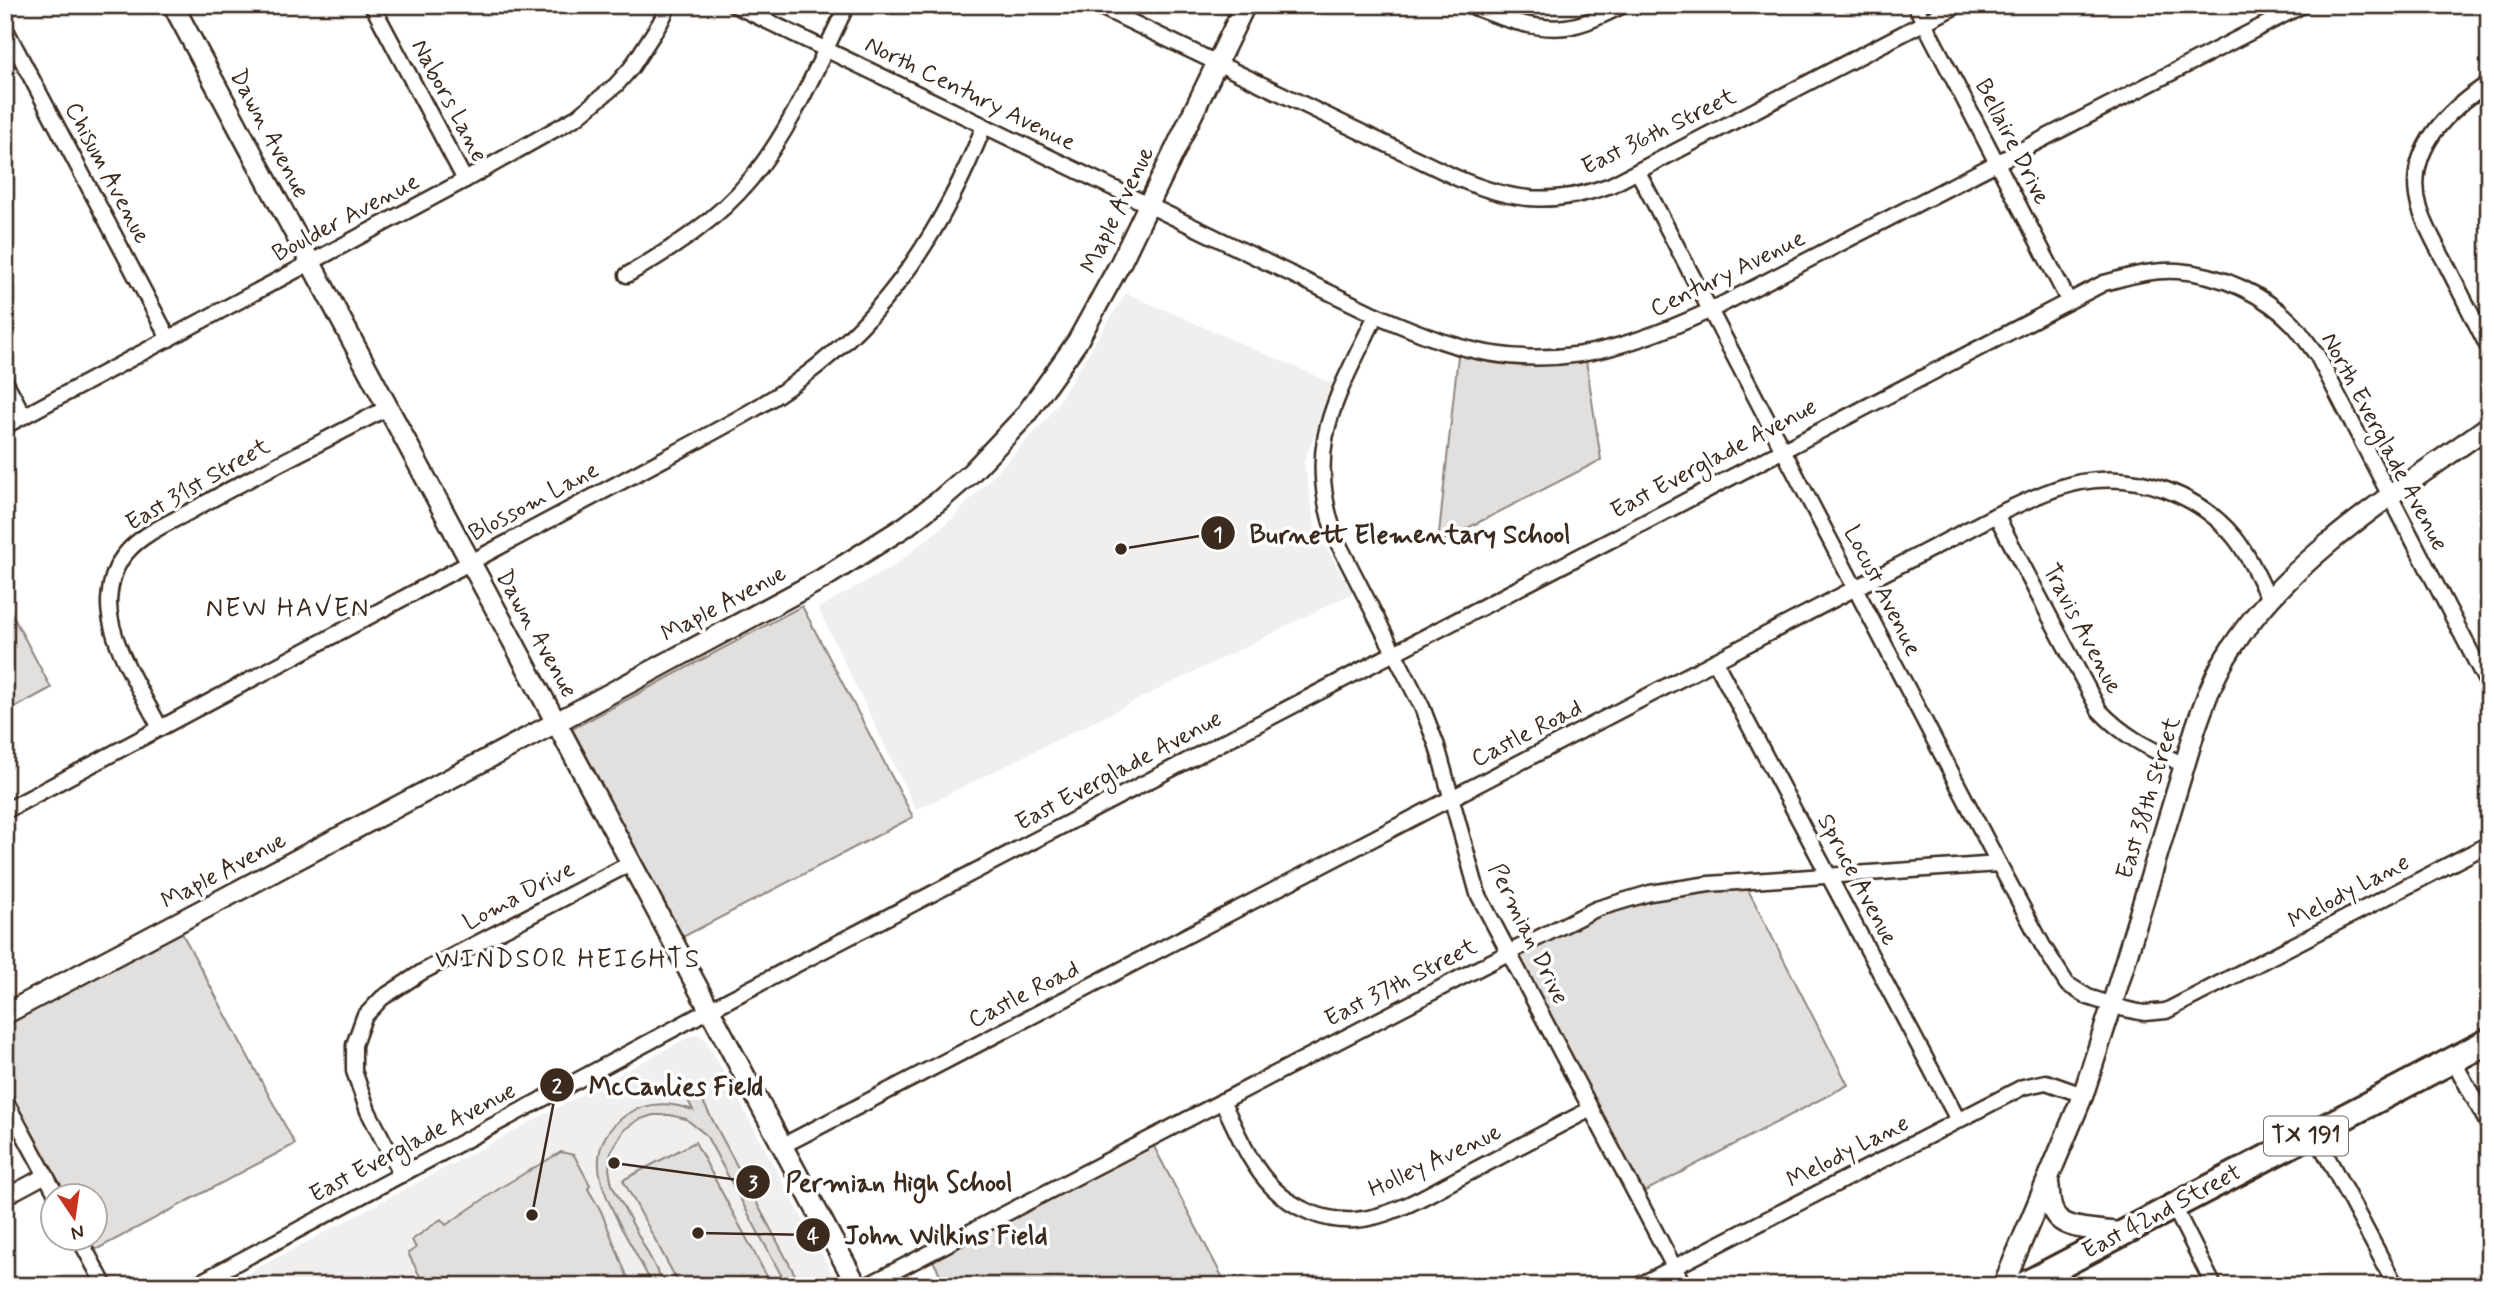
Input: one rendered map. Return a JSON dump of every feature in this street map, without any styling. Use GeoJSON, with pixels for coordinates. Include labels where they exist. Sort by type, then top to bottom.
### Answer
{"type":"FeatureCollection","features":[{"type":"Feature","properties":{"kind":"highway","name":"East 42nd Street"},"geometry":{"type":"LineString","coordinates":[[2022,1286],[2489,1041]]}},
{"type":"Feature","properties":{"kind":"street","name":"Dawn Avenue"},"geometry":{"type":"LineString","coordinates":[[173,5],[857,1286]]}},
{"type":"Feature","properties":{"kind":"street","name":"Nabors Lane"},"geometry":{"type":"LineString","coordinates":[[372,5],[465,180]]}},
{"type":"Feature","properties":{"kind":"street","name":"Boulder Avenue"},"geometry":{"type":"LineString","coordinates":[[5,426],[550,134],[598,101],[631,68],[669,5]]}},
{"type":"Feature","properties":{"kind":"street","name":"North Century Avenue"},"geometry":{"type":"LineString","coordinates":[[734,5],[1149,205]]}},
{"type":"Feature","properties":{"kind":"street"},"geometry":{"type":"LineString","coordinates":[[627,275],[710,219],[750,180],[776,143],[846,5]]}},
{"type":"Feature","properties":{"kind":"street","name":"East 36th Street"},"geometry":{"type":"LineString","coordinates":[[1096,5],[1446,173],[1506,196],[1543,200],[1567,198],[1600,189],[1638,172],[1958,5]]}},
{"type":"Feature","properties":{"kind":"street","name":"Maple Avenue"},"geometry":{"type":"LineString","coordinates":[[5,1014],[810,586],[906,526],[971,474],[1024,416],[1070,353],[1097,307],[1245,5]]}},
{"type":"Feature","properties":{"kind":"street"},"geometry":{"type":"LineString","coordinates":[[1469,5],[1520,23],[1564,27],[1598,17],[1624,5]]}},
{"type":"Feature","properties":{"kind":"street","name":"Bellaire Drive"},"geometry":{"type":"LineString","coordinates":[[1915,5],[2068,300]]}},
{"type":"Feature","properties":{"kind":"street","name":"Century Avenue"},"geometry":{"type":"LineString","coordinates":[[1149,205],[1376,315],[1459,346],[1537,358],[1592,353],[1658,334],[1710,310],[2303,5]]}},
{"type":"Feature","properties":{"kind":"street","name":"Chisum Avenue"},"geometry":{"type":"LineString","coordinates":[[5,29],[169,339]]}},
{"type":"Feature","properties":{"kind":"street"},"geometry":{"type":"LineString","coordinates":[[2489,83],[2466,98],[2435,130],[2420,158],[2417,190],[2424,221],[2489,349]]}},
{"type":"Feature","properties":{"kind":"street","name":"Blossom Lane"},"geometry":{"type":"LineString","coordinates":[[5,811],[744,415],[796,382],[834,353],[883,303],[925,247],[964,175],[984,126]]}},
{"type":"Feature","properties":{"kind":"street","name":"Locust Avenue"},"geometry":{"type":"LineString","coordinates":[[1638,172],[2043,946],[2067,984],[2088,997],[2112,1004]]}},
{"type":"Feature","properties":{"kind":"street","name":"North Everglade Avenue"},"geometry":{"type":"LineString","coordinates":[[2068,300],[2104,283],[2143,274],[2177,271],[2210,276],[2248,289],[2293,324],[2316,355],[2354,424],[2388,497],[2489,687]]}},
{"type":"Feature","properties":{"kind":"street","name":"East Everglade Avenue"},"geometry":{"type":"LineString","coordinates":[[193,1286],[709,1010],[2068,300]]}},
{"type":"Feature","properties":{"kind":"street","name":"Permian Drive"},"geometry":{"type":"LineString","coordinates":[[1376,315],[1337,398],[1327,426],[1322,455],[1322,484],[1327,513],[1337,541],[1425,716],[1437,746],[1478,894],[1684,1286]]}},
{"type":"Feature","properties":{"kind":"street"},"geometry":{"type":"LineString","coordinates":[[5,381],[24,416]]}},
{"type":"Feature","properties":{"kind":"street","name":"East 31st Street"},"geometry":{"type":"LineString","coordinates":[[160,728],[122,653],[111,617],[110,589],[126,552],[197,507],[387,408]]}},
{"type":"Feature","properties":{"kind":"street","name":"East 38th Street"},"geometry":{"type":"LineString","coordinates":[[2003,1286],[2083,1095],[2206,697],[2230,650],[2288,579],[2388,497],[2489,426]]}},
{"type":"Feature","properties":{"kind":"street","name":"Castle Road"},"geometry":{"type":"LineString","coordinates":[[782,1146],[2032,498],[2080,482],[2115,480],[2158,486],[2188,499],[2221,523],[2244,551],[2269,599]]}},
{"type":"Feature","properties":{"kind":"street","name":"Travis Avenue"},"geometry":{"type":"LineString","coordinates":[[1996,515],[2099,710],[2131,739],[2185,765]]}},
{"type":"Feature","properties":{"kind":"street","name":"Spruce Avenue"},"geometry":{"type":"LineString","coordinates":[[1716,661],[1958,1120]]}},
{"type":"Feature","properties":{"kind":"street","name":"Melody Lane"},"geometry":{"type":"LineString","coordinates":[[2112,1004],[2152,1013],[2180,1006],[2489,844]]}},
{"type":"Feature","properties":{"kind":"street","name":"Loma Drive"},"geometry":{"type":"LineString","coordinates":[[401,1175],[368,1111],[355,1072],[354,1045],[364,1017],[382,998],[422,972],[631,863]]}},
{"type":"Feature","properties":{"kind":"street","name":"East 37th Street"},"geometry":{"type":"LineString","coordinates":[[866,1286],[1596,909],[1650,893],[1709,884],[1999,864]]}},
{"type":"Feature","properties":{"kind":"street"},"geometry":{"type":"LineString","coordinates":[[2454,1060],[2489,1126]]}},
{"type":"Feature","properties":{"kind":"street","name":"Melody Lane"},"geometry":{"type":"LineString","coordinates":[[1638,1286],[1958,1120],[2037,1083],[2056,1084],[2083,1095]]}},
{"type":"Feature","properties":{"kind":"street"},"geometry":{"type":"LineString","coordinates":[[5,1100],[50,1182]]}},
{"type":"Feature","properties":{"kind":"street","name":"Holley Avenue"},"geometry":{"type":"LineString","coordinates":[[1223,1101],[1249,1156],[1272,1187],[1288,1200],[1312,1213],[1342,1220],[1368,1218],[1405,1205],[1591,1109]]}},
{"type":"Feature","properties":{"kind":"street"},"geometry":{"type":"LineString","coordinates":[[2314,1132],[2396,1286]]}},
{"type":"Feature","properties":{"kind":"street"},"geometry":{"type":"LineString","coordinates":[[5,1197],[46,1175]]}},
{"type":"Feature","properties":{"kind":"street"},"geometry":{"type":"LineString","coordinates":[[2048,1178],[2052,1208],[2059,1220],[2075,1228],[2102,1228],[2121,1233]]}},
{"type":"Feature","properties":{"kind":"street"},"geometry":{"type":"LineString","coordinates":[[2172,1205],[2214,1286]]}},
{"type":"Feature","properties":{"kind":"street"},"geometry":{"type":"LineString","coordinates":[[87,1252],[105,1286]]}},
{"type":"Feature","properties":{"kind":"shaded area"},"geometry":{"type":"Polygon","coordinates":[[[1126,293],[1334,384],[1304,462],[1316,531],[1353,593],[916,810],[818,608],[892,567],[952,519],[1048,418],[1126,293]]]}},
{"type":"Feature","properties":{"kind":"shaded area"},"geometry":{"type":"Polygon","coordinates":[[[1459,346],[1585,354],[1601,460],[1438,543],[1459,346]]]}},
{"type":"Feature","properties":{"kind":"shaded area"},"geometry":{"type":"Polygon","coordinates":[[[5,601],[51,688],[5,713],[5,601]]]}},
{"type":"Feature","properties":{"kind":"shaded area"},"geometry":{"type":"Polygon","coordinates":[[[802,606],[913,817],[683,937],[572,729],[802,606]]]}},
{"type":"Feature","properties":{"kind":"shaded area"},"geometry":{"type":"Polygon","coordinates":[[[1744,882],[1848,1085],[1636,1196],[1509,953],[1596,909],[1744,882]]]}},
{"type":"Feature","properties":{"kind":"shaded area"},"geometry":{"type":"Polygon","coordinates":[[[176,922],[295,1144],[108,1243],[108,1182],[49,1182],[5,1100],[5,1014],[176,922]]]}},
{"type":"Feature","properties":{"kind":"shaded area"},"geometry":{"type":"Polygon","coordinates":[[[699,1034],[706,1040],[839,1286],[224,1286],[693,1035],[699,1034]]]}},
{"type":"Feature","properties":{"kind":"shaded area"},"geometry":{"type":"Polygon","coordinates":[[[695,1087],[801,1286],[787,1286],[706,1135],[686,1119],[653,1115],[638,1120],[624,1130],[611,1152],[609,1169],[612,1185],[665,1286],[653,1286],[622,1229],[602,1184],[599,1155],[603,1141],[612,1127],[626,1115],[642,1107],[667,1104],[693,1110],[684,1093],[695,1087]]]}},
{"type":"Feature","properties":{"kind":"shaded area"},"geometry":{"type":"Polygon","coordinates":[[[1150,1139],[1227,1286],[946,1286],[929,1253],[1150,1139]]]}},
{"type":"Feature","properties":{"kind":"shaded area"},"geometry":{"type":"Polygon","coordinates":[[[695,1142],[772,1286],[680,1286],[623,1180],[695,1142]]]}},
{"type":"Feature","properties":{"kind":"shaded area"},"geometry":{"type":"Polygon","coordinates":[[[561,1152],[574,1155],[590,1185],[588,1189],[601,1211],[629,1281],[638,1278],[640,1286],[425,1286],[408,1253],[416,1248],[412,1240],[441,1219],[446,1225],[503,1186],[561,1152]]]}},
{"type":"Feature","properties":{"kind":"place","name":"Burnett Elementary School"},"geometry":{"type":"Point","coordinates":[1121,549]}},
{"type":"Feature","properties":{"kind":"place","name":"Permian High School"},"geometry":{"type":"Point","coordinates":[614,1163]}},
{"type":"Feature","properties":{"kind":"place","name":"McCanlies Field"},"geometry":{"type":"Point","coordinates":[532,1215]}},
{"type":"Feature","properties":{"kind":"place","name":"John Wilkins Field"},"geometry":{"type":"Point","coordinates":[698,1233]}},
{"type":"Feature","properties":{"kind":"district","name":"NEW HAVEN"},"geometry":{"type":"Point","coordinates":[288,609]}},
{"type":"Feature","properties":{"kind":"district","name":"WINDSOR HEIGHTS"},"geometry":{"type":"Point","coordinates":[568,960]}}]}
